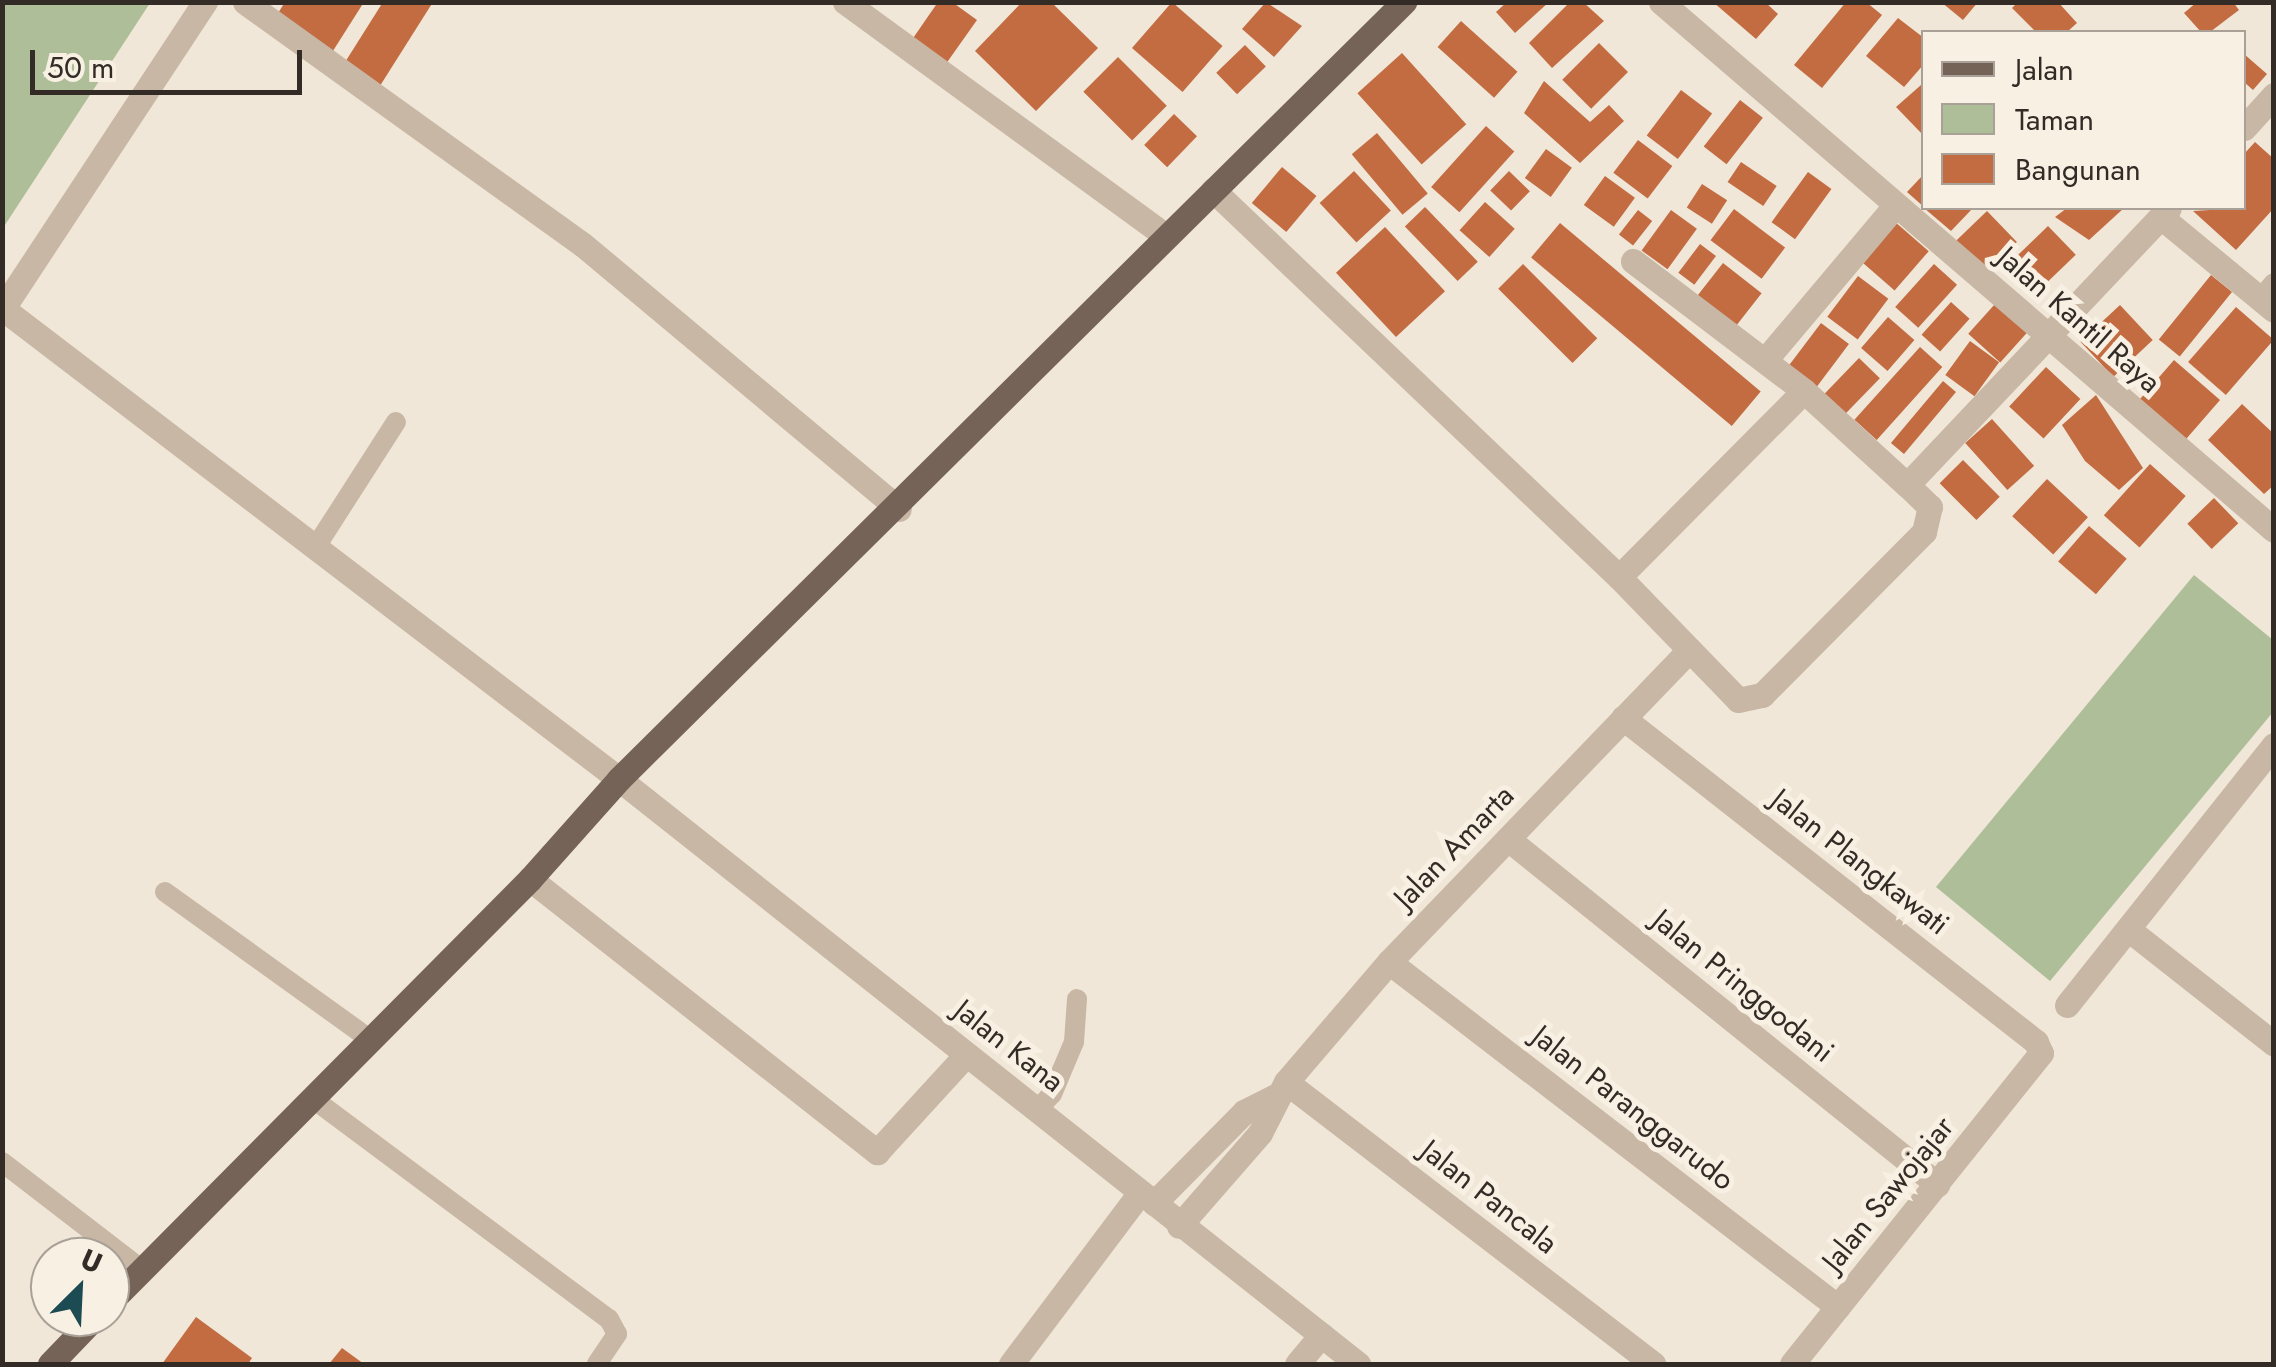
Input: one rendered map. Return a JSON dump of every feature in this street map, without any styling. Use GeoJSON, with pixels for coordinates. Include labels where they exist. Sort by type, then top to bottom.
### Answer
{"type":"FeatureCollection","features":[{"type":"Feature","properties":{"kind":"main road"},"geometry":{"type":"LineString","coordinates":[[130,1281],[312,1098],[367,1037],[530,879],[619,779],[899,509],[1166,236],[1404,2]]}},
{"type":"Feature","properties":{"kind":"main road"},"geometry":{"type":"LineString","coordinates":[[50,1364],[76,1337]]}},
{"type":"Feature","properties":{"kind":"street"},"geometry":{"type":"LineString","coordinates":[[3,308],[205,2]]}},
{"type":"Feature","properties":{"kind":"street"},"geometry":{"type":"LineString","coordinates":[[246,2],[571,235],[731,362],[899,509]]}},
{"type":"Feature","properties":{"kind":"street"},"geometry":{"type":"LineString","coordinates":[[846,2],[1166,236]]}},
{"type":"Feature","properties":{"kind":"street","name":"Jalan Kantil Raya"},"geometry":{"type":"LineString","coordinates":[[1660,2],[2274,530]]}},
{"type":"Feature","properties":{"kind":"street"},"geometry":{"type":"LineString","coordinates":[[2246,126],[2274,95]]}},
{"type":"Feature","properties":{"kind":"street"},"geometry":{"type":"LineString","coordinates":[[1213,190],[1619,577],[1738,700],[1762,695],[1924,532],[1932,520],[1930,507],[1766,359],[1633,261]]}},
{"type":"Feature","properties":{"kind":"street"},"geometry":{"type":"LineString","coordinates":[[1766,359],[1896,206]]}},
{"type":"Feature","properties":{"kind":"street"},"geometry":{"type":"LineString","coordinates":[[1907,485],[2165,212],[2269,297]]}},
{"type":"Feature","properties":{"kind":"street","name":"Jalan Kana"},"geometry":{"type":"LineString","coordinates":[[3,308],[619,779],[1358,1364]]}},
{"type":"Feature","properties":{"kind":"street"},"geometry":{"type":"LineString","coordinates":[[1619,577],[1804,391]]}},
{"type":"Feature","properties":{"kind":"street","name":"Jalan Amarta"},"geometry":{"type":"LineString","coordinates":[[1179,1226],[1260,1133],[1280,1089],[1389,962],[1689,650]]}},
{"type":"Feature","properties":{"kind":"street","name":"Jalan Plangkawati"},"geometry":{"type":"LineString","coordinates":[[1624,718],[2036,1042],[2041,1053],[2035,1066]]}},
{"type":"Feature","properties":{"kind":"street"},"geometry":{"type":"LineString","coordinates":[[2067,1004],[2272,751]]}},
{"type":"Feature","properties":{"kind":"street","name":"Jalan Pringgodani"},"geometry":{"type":"LineString","coordinates":[[1508,839],[1937,1184]]}},
{"type":"Feature","properties":{"kind":"street"},"geometry":{"type":"LineString","coordinates":[[530,879],[877,1152],[966,1054]]}},
{"type":"Feature","properties":{"kind":"street"},"geometry":{"type":"LineString","coordinates":[[2128,928],[2274,1044]]}},
{"type":"Feature","properties":{"kind":"street","name":"Jalan Paranggarudo"},"geometry":{"type":"LineString","coordinates":[[1389,962],[1838,1307]]}},
{"type":"Feature","properties":{"kind":"street","name":"Jalan Sawojajar"},"geometry":{"type":"LineString","coordinates":[[1792,1364],[2035,1066]]}},
{"type":"Feature","properties":{"kind":"street","name":"Jalan Amarta"},"geometry":{"type":"LineString","coordinates":[[1011,1364],[1147,1198],[1244,1112],[1280,1089]]}},
{"type":"Feature","properties":{"kind":"street","name":"Jalan Pancala"},"geometry":{"type":"LineString","coordinates":[[1280,1089],[1653,1364]]}},
{"type":"Feature","properties":{"kind":"street"},"geometry":{"type":"LineString","coordinates":[[1297,1364],[1321,1335]]}},
{"type":"Feature","properties":{"kind":"lane"},"geometry":{"type":"LineString","coordinates":[[317,545],[396,422]]}},
{"type":"Feature","properties":{"kind":"lane"},"geometry":{"type":"LineString","coordinates":[[164,892],[367,1037]]}},
{"type":"Feature","properties":{"kind":"lane"},"geometry":{"type":"LineString","coordinates":[[1037,1110],[1052,1094],[1074,1042],[1076,999]]}},
{"type":"Feature","properties":{"kind":"lane"},"geometry":{"type":"LineString","coordinates":[[312,1098],[609,1318],[617,1334],[597,1364]]}},
{"type":"Feature","properties":{"kind":"lane"},"geometry":{"type":"LineString","coordinates":[[2,1162],[141,1269]]}},
{"type":"Feature","properties":{"kind":"green space"},"geometry":{"type":"Polygon","coordinates":[[[2,3],[150,3],[3,228],[2,3]]]}},
{"type":"Feature","properties":{"kind":"green space"},"geometry":{"type":"Polygon","coordinates":[[[2194,575],[2273,640],[2273,712],[2050,981],[1936,887],[2194,575]]]}},
{"type":"Feature","properties":{"kind":"building"},"geometry":{"type":"Polygon","coordinates":[[[285,2],[364,2],[331,54],[275,18],[285,2]]]}},
{"type":"Feature","properties":{"kind":"building"},"geometry":{"type":"Polygon","coordinates":[[[383,2],[433,2],[378,89],[342,67],[383,2]]]}},
{"type":"Feature","properties":{"kind":"building"},"geometry":{"type":"Polygon","coordinates":[[[938,2],[952,2],[977,20],[943,68],[909,44],[938,2]]]}},
{"type":"Feature","properties":{"kind":"building"},"geometry":{"type":"Polygon","coordinates":[[[1022,2],[1051,2],[1098,48],[1036,111],[975,51],[1022,2]]]}},
{"type":"Feature","properties":{"kind":"building"},"geometry":{"type":"Polygon","coordinates":[[[1172,2],[1223,46],[1183,92],[1132,48],[1172,2]]]}},
{"type":"Feature","properties":{"kind":"building"},"geometry":{"type":"Polygon","coordinates":[[[1266,2],[1302,26],[1274,57],[1242,29],[1266,2]]]}},
{"type":"Feature","properties":{"kind":"building"},"geometry":{"type":"Polygon","coordinates":[[[1507,2],[1549,2],[1515,33],[1496,12],[1507,2]]]}},
{"type":"Feature","properties":{"kind":"building"},"geometry":{"type":"Polygon","coordinates":[[[1570,2],[1583,2],[1604,21],[1552,68],[1529,43],[1570,2]]]}},
{"type":"Feature","properties":{"kind":"building"},"geometry":{"type":"Polygon","coordinates":[[[1713,2],[1765,2],[1778,14],[1756,39],[1713,2]]]}},
{"type":"Feature","properties":{"kind":"building"},"geometry":{"type":"Polygon","coordinates":[[[1846,2],[1866,2],[1882,15],[1822,88],[1794,65],[1846,2]]]}},
{"type":"Feature","properties":{"kind":"building"},"geometry":{"type":"Polygon","coordinates":[[[1941,2],[1978,2],[1963,20],[1941,2]]]}},
{"type":"Feature","properties":{"kind":"building"},"geometry":{"type":"Polygon","coordinates":[[[2018,2],[2058,2],[2077,23],[2069,30],[2034,30],[2012,8],[2018,2]]]}},
{"type":"Feature","properties":{"kind":"building"},"geometry":{"type":"Polygon","coordinates":[[[2197,2],[2233,2],[2239,10],[2213,30],[2199,30],[2184,13],[2197,2]]]}},
{"type":"Feature","properties":{"kind":"building"},"geometry":{"type":"Polygon","coordinates":[[[1898,18],[1921,36],[1921,67],[1904,87],[1866,56],[1898,18]]]}},
{"type":"Feature","properties":{"kind":"building"},"geometry":{"type":"Polygon","coordinates":[[[1461,21],[1517,72],[1494,98],[1438,47],[1461,21]]]}},
{"type":"Feature","properties":{"kind":"building"},"geometry":{"type":"Polygon","coordinates":[[[1599,43],[1628,72],[1591,109],[1562,80],[1599,43]]]}},
{"type":"Feature","properties":{"kind":"building"},"geometry":{"type":"Polygon","coordinates":[[[1245,45],[1266,67],[1237,94],[1216,73],[1245,45]]]}},
{"type":"Feature","properties":{"kind":"building"},"geometry":{"type":"Polygon","coordinates":[[[1402,53],[1466,124],[1422,164],[1357,93],[1402,53]]]}},
{"type":"Feature","properties":{"kind":"building"},"geometry":{"type":"Polygon","coordinates":[[[2246,56],[2267,74],[2253,90],[2246,84],[2246,56]]]}},
{"type":"Feature","properties":{"kind":"building"},"geometry":{"type":"Polygon","coordinates":[[[1118,57],[1167,106],[1132,140],[1083,92],[1118,57]]]}},
{"type":"Feature","properties":{"kind":"building"},"geometry":{"type":"Polygon","coordinates":[[[1544,81],[1590,122],[1609,105],[1624,121],[1580,163],[1524,113],[1544,81]]]}},
{"type":"Feature","properties":{"kind":"building"},"geometry":{"type":"Polygon","coordinates":[[[1921,85],[1921,133],[1896,107],[1921,85]]]}},
{"type":"Feature","properties":{"kind":"building"},"geometry":{"type":"Polygon","coordinates":[[[1681,90],[1712,113],[1678,159],[1647,136],[1681,90]]]}},
{"type":"Feature","properties":{"kind":"building"},"geometry":{"type":"Polygon","coordinates":[[[1740,100],[1763,118],[1727,164],[1704,146],[1740,100]]]}},
{"type":"Feature","properties":{"kind":"building"},"geometry":{"type":"Polygon","coordinates":[[[1174,114],[1197,136],[1167,167],[1144,145],[1174,114]]]}},
{"type":"Feature","properties":{"kind":"building"},"geometry":{"type":"Polygon","coordinates":[[[1486,126],[1514,151],[1459,212],[1431,187],[1486,126]]]}},
{"type":"Feature","properties":{"kind":"building"},"geometry":{"type":"Polygon","coordinates":[[[1377,133],[1428,194],[1403,215],[1352,154],[1377,133]]]}},
{"type":"Feature","properties":{"kind":"building"},"geometry":{"type":"Polygon","coordinates":[[[1638,140],[1672,166],[1648,199],[1613,173],[1638,140]]]}},
{"type":"Feature","properties":{"kind":"building"},"geometry":{"type":"Polygon","coordinates":[[[2255,142],[2274,159],[2274,208],[2236,250],[2193,211],[2246,210],[2246,152],[2255,142]]]}},
{"type":"Feature","properties":{"kind":"building"},"geometry":{"type":"Polygon","coordinates":[[[1546,149],[1572,168],[1551,197],[1525,178],[1546,149]]]}},
{"type":"Feature","properties":{"kind":"building"},"geometry":{"type":"Polygon","coordinates":[[[1741,162],[1777,186],[1763,206],[1728,182],[1741,162]]]}},
{"type":"Feature","properties":{"kind":"building"},"geometry":{"type":"Polygon","coordinates":[[[1282,167],[1316,196],[1286,232],[1252,203],[1282,167]]]}},
{"type":"Feature","properties":{"kind":"building"},"geometry":{"type":"Polygon","coordinates":[[[1354,171],[1391,210],[1356,243],[1320,203],[1354,171]]]}},
{"type":"Feature","properties":{"kind":"building"},"geometry":{"type":"Polygon","coordinates":[[[1509,171],[1530,191],[1511,211],[1490,190],[1509,171]]]}},
{"type":"Feature","properties":{"kind":"building"},"geometry":{"type":"Polygon","coordinates":[[[1808,172],[1831,189],[1795,239],[1772,222],[1808,172]]]}},
{"type":"Feature","properties":{"kind":"building"},"geometry":{"type":"Polygon","coordinates":[[[1605,176],[1635,198],[1614,227],[1584,205],[1605,176]]]}},
{"type":"Feature","properties":{"kind":"building"},"geometry":{"type":"Polygon","coordinates":[[[1921,177],[1921,204],[1907,192],[1921,177]]]}},
{"type":"Feature","properties":{"kind":"building"},"geometry":{"type":"Polygon","coordinates":[[[1702,184],[1727,200],[1712,224],[1687,207],[1702,184]]]}},
{"type":"Feature","properties":{"kind":"building"},"geometry":{"type":"Polygon","coordinates":[[[1485,202],[1515,229],[1489,257],[1460,230],[1485,202]]]}},
{"type":"Feature","properties":{"kind":"building"},"geometry":{"type":"Polygon","coordinates":[[[1425,207],[1478,262],[1458,281],[1405,226],[1425,207]]]}},
{"type":"Feature","properties":{"kind":"building"},"geometry":{"type":"Polygon","coordinates":[[[1734,209],[1785,248],[1762,279],[1711,240],[1734,209]]]}},
{"type":"Feature","properties":{"kind":"building"},"geometry":{"type":"Polygon","coordinates":[[[1638,210],[1652,221],[1633,246],[1619,234],[1638,210]]]}},
{"type":"Feature","properties":{"kind":"building"},"geometry":{"type":"Polygon","coordinates":[[[1671,210],[1697,229],[1667,269],[1642,250],[1671,210]]]}},
{"type":"Feature","properties":{"kind":"building"},"geometry":{"type":"Polygon","coordinates":[[[1926,210],[1971,210],[1951,231],[1926,210]]]}},
{"type":"Feature","properties":{"kind":"building"},"geometry":{"type":"Polygon","coordinates":[[[2064,210],[2122,210],[2089,240],[2055,217],[2064,210]]]}},
{"type":"Feature","properties":{"kind":"building"},"geometry":{"type":"Polygon","coordinates":[[[1987,211],[2017,242],[1986,272],[1956,241],[1987,211]]]}},
{"type":"Feature","properties":{"kind":"building"},"geometry":{"type":"Polygon","coordinates":[[[1894,221],[1929,251],[1895,290],[1860,260],[1894,221]]]}},
{"type":"Feature","properties":{"kind":"building"},"geometry":{"type":"Polygon","coordinates":[[[1560,223],[1761,391],[1732,426],[1531,257],[1560,223]]]}},
{"type":"Feature","properties":{"kind":"building"},"geometry":{"type":"Polygon","coordinates":[[[2048,226],[2076,255],[2035,294],[2007,266],[2048,226]]]}},
{"type":"Feature","properties":{"kind":"building"},"geometry":{"type":"Polygon","coordinates":[[[1385,227],[1445,291],[1396,337],[1336,273],[1385,227]]]}},
{"type":"Feature","properties":{"kind":"building"},"geometry":{"type":"Polygon","coordinates":[[[1700,244],[1716,256],[1694,285],[1678,273],[1700,244]]]}},
{"type":"Feature","properties":{"kind":"building"},"geometry":{"type":"Polygon","coordinates":[[[1723,263],[1762,293],[1736,325],[1698,295],[1723,263]]]}},
{"type":"Feature","properties":{"kind":"building"},"geometry":{"type":"Polygon","coordinates":[[[1523,264],[1597,338],[1572,363],[1498,289],[1523,264]]]}},
{"type":"Feature","properties":{"kind":"building"},"geometry":{"type":"Polygon","coordinates":[[[1934,264],[1957,285],[1918,328],[1895,307],[1934,264]]]}},
{"type":"Feature","properties":{"kind":"building"},"geometry":{"type":"Polygon","coordinates":[[[2211,275],[2232,292],[2180,356],[2159,340],[2211,275]]]}},
{"type":"Feature","properties":{"kind":"building"},"geometry":{"type":"Polygon","coordinates":[[[1858,276],[1888,299],[1858,340],[1827,317],[1858,276]]]}},
{"type":"Feature","properties":{"kind":"building"},"geometry":{"type":"Polygon","coordinates":[[[1951,302],[1970,319],[1940,351],[1922,335],[1951,302]]]}},
{"type":"Feature","properties":{"kind":"building"},"geometry":{"type":"Polygon","coordinates":[[[1995,304],[2027,333],[2000,362],[1968,334],[1995,304]]]}},
{"type":"Feature","properties":{"kind":"building"},"geometry":{"type":"Polygon","coordinates":[[[2120,305],[2153,340],[2113,377],[2081,342],[2120,305]]]}},
{"type":"Feature","properties":{"kind":"building"},"geometry":{"type":"Polygon","coordinates":[[[2236,307],[2274,340],[2226,395],[2188,362],[2236,307]]]}},
{"type":"Feature","properties":{"kind":"building"},"geometry":{"type":"Polygon","coordinates":[[[1888,317],[1914,340],[1888,371],[1861,348],[1888,317]]]}},
{"type":"Feature","properties":{"kind":"building"},"geometry":{"type":"Polygon","coordinates":[[[1821,323],[1849,344],[1813,391],[1785,370],[1821,323]]]}},
{"type":"Feature","properties":{"kind":"building"},"geometry":{"type":"Polygon","coordinates":[[[1970,341],[1999,362],[1974,396],[1945,375],[1970,341]]]}},
{"type":"Feature","properties":{"kind":"building"},"geometry":{"type":"Polygon","coordinates":[[[1920,347],[1942,367],[1877,440],[1854,420],[1920,347]]]}},
{"type":"Feature","properties":{"kind":"building"},"geometry":{"type":"Polygon","coordinates":[[[1859,358],[1880,378],[1843,416],[1822,396],[1859,358]]]}},
{"type":"Feature","properties":{"kind":"building"},"geometry":{"type":"Polygon","coordinates":[[[2174,360],[2220,400],[2183,443],[2137,403],[2174,360]]]}},
{"type":"Feature","properties":{"kind":"building"},"geometry":{"type":"Polygon","coordinates":[[[2046,367],[2080,399],[2044,439],[2009,406],[2046,367]]]}},
{"type":"Feature","properties":{"kind":"building"},"geometry":{"type":"Polygon","coordinates":[[[1943,381],[1956,392],[1904,454],[1891,443],[1943,381]]]}},
{"type":"Feature","properties":{"kind":"building"},"geometry":{"type":"Polygon","coordinates":[[[2096,395],[2143,468],[2119,490],[2085,461],[2062,425],[2096,395]]]}},
{"type":"Feature","properties":{"kind":"building"},"geometry":{"type":"Polygon","coordinates":[[[2242,404],[2274,434],[2274,485],[2264,494],[2208,440],[2242,404]]]}},
{"type":"Feature","properties":{"kind":"building"},"geometry":{"type":"Polygon","coordinates":[[[1992,419],[2034,466],[2007,490],[1965,443],[1992,419]]]}},
{"type":"Feature","properties":{"kind":"building"},"geometry":{"type":"Polygon","coordinates":[[[1963,460],[2000,497],[1976,520],[1940,483],[1963,460]]]}},
{"type":"Feature","properties":{"kind":"building"},"geometry":{"type":"Polygon","coordinates":[[[2150,464],[2186,496],[2140,547],[2104,515],[2150,464]]]}},
{"type":"Feature","properties":{"kind":"building"},"geometry":{"type":"Polygon","coordinates":[[[2047,479],[2088,517],[2053,554],[2012,516],[2047,479]]]}},
{"type":"Feature","properties":{"kind":"building"},"geometry":{"type":"Polygon","coordinates":[[[2214,498],[2238,523],[2212,549],[2187,524],[2214,498]]]}},
{"type":"Feature","properties":{"kind":"building"},"geometry":{"type":"Polygon","coordinates":[[[2089,526],[2127,559],[2096,594],[2058,561],[2089,526]]]}},
{"type":"Feature","properties":{"kind":"building"},"geometry":{"type":"Polygon","coordinates":[[[196,1317],[252,1358],[248,1364],[162,1364],[196,1317]]]}},
{"type":"Feature","properties":{"kind":"building"},"geometry":{"type":"Polygon","coordinates":[[[342,1348],[364,1364],[329,1364],[342,1348]]]}}]}
